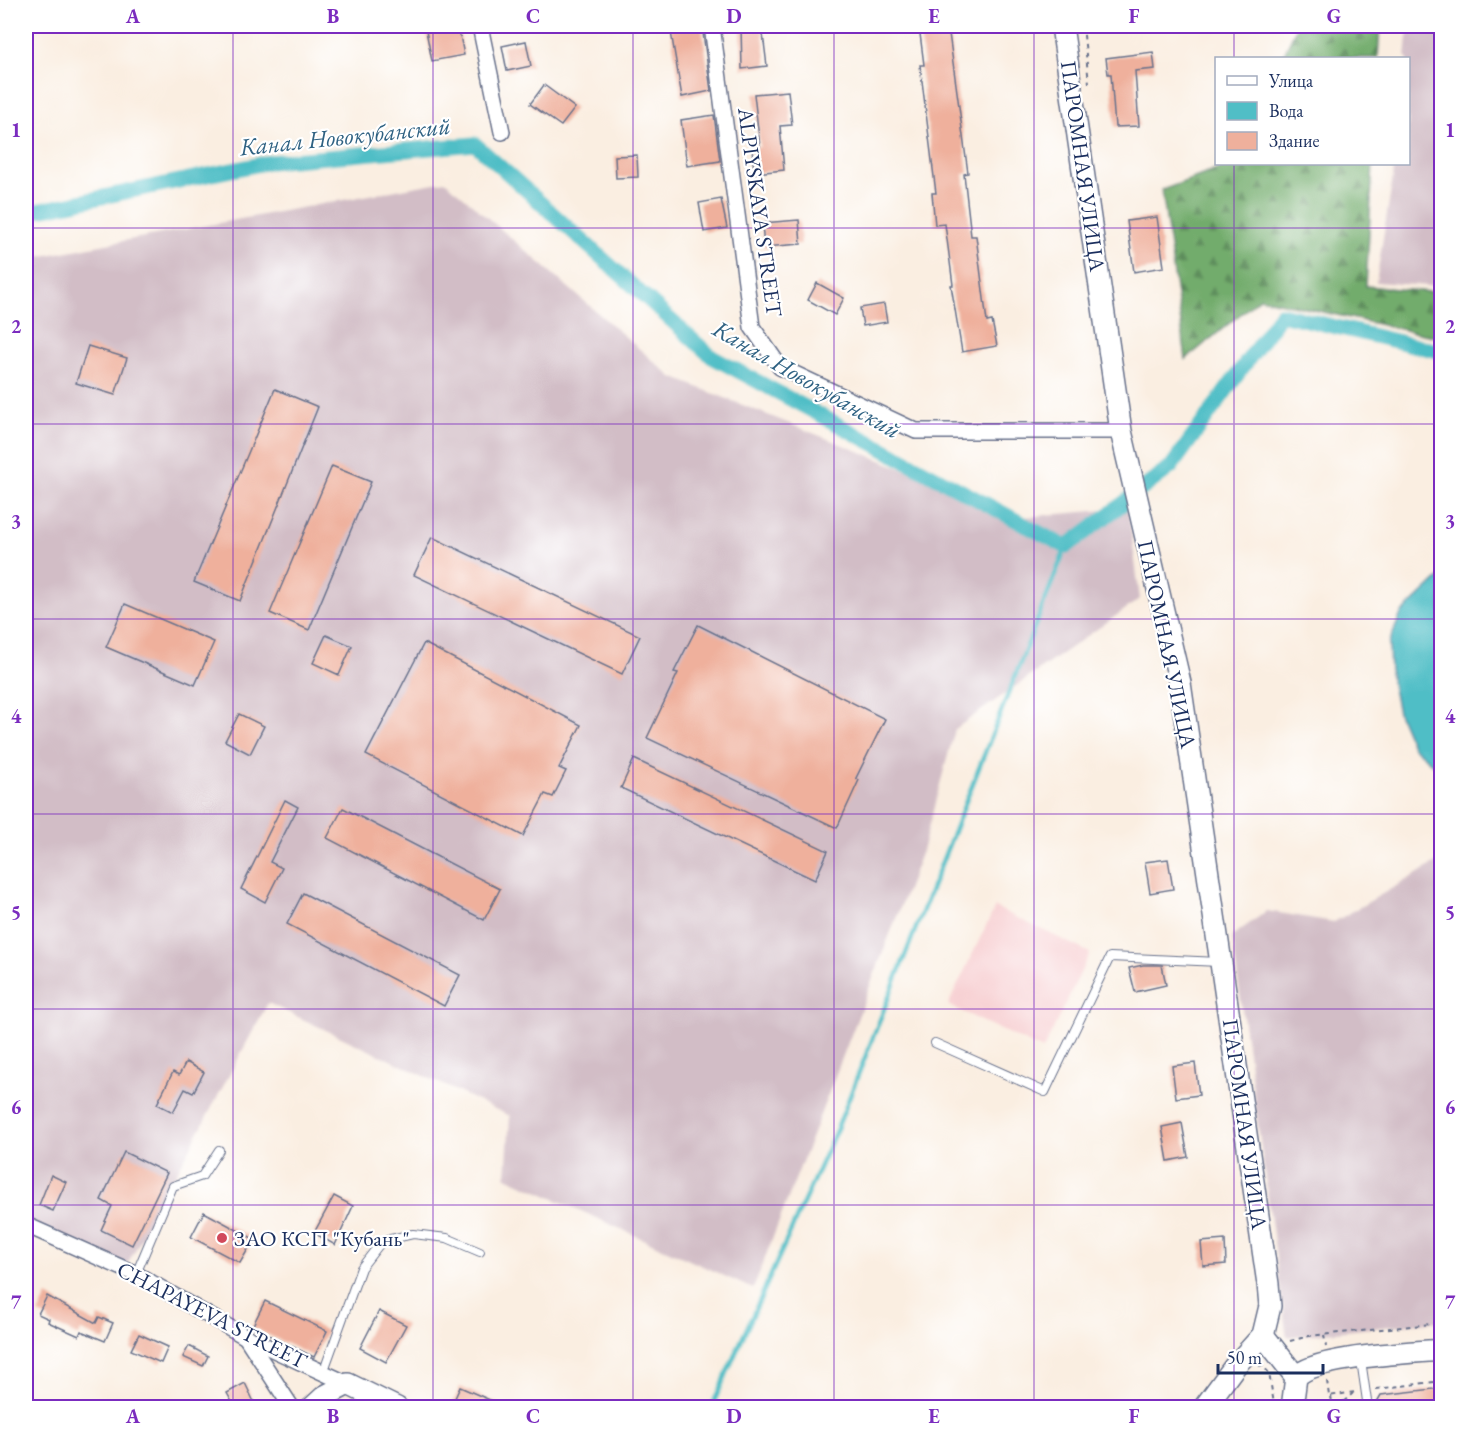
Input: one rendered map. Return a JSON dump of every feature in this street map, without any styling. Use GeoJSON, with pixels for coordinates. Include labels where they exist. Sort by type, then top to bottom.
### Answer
{"type":"FeatureCollection","features":[{"type":"Feature","properties":{"kind":"main road","name":"ПАРОМНАЯ УЛИЦА"},"geometry":{"type":"LineString","coordinates":[[1062,26],[1123,440],[1180,683],[1268,1284],[1270,1306],[1263,1335]]}},
{"type":"Feature","properties":{"kind":"main road"},"geometry":{"type":"LineString","coordinates":[[1204,1407],[1235,1366],[1263,1335],[1296,1377]]}},
{"type":"Feature","properties":{"kind":"main road"},"geometry":{"type":"LineString","coordinates":[[1292,1407],[1296,1377],[1300,1371],[1325,1362],[1442,1350]]}},
{"type":"Feature","properties":{"kind":"main road"},"geometry":{"type":"LineString","coordinates":[[312,1407],[325,1396],[348,1384]]}},
{"type":"Feature","properties":{"kind":"main road","name":"CHAPAYEVA STREET"},"geometry":{"type":"LineString","coordinates":[[348,1384],[397,1407]]}},
{"type":"Feature","properties":{"kind":"street"},"geometry":{"type":"LineString","coordinates":[[480,26],[502,132]]}},
{"type":"Feature","properties":{"kind":"street","name":"ALPIYSKAYA STREET"},"geometry":{"type":"LineString","coordinates":[[712,26],[752,327],[780,367],[916,430],[1123,440]]}},
{"type":"Feature","properties":{"kind":"street","name":"CHAPAYEVA STREET"},"geometry":{"type":"LineString","coordinates":[[26,1225],[136,1274],[246,1337],[348,1384]]}},
{"type":"Feature","properties":{"kind":"street"},"geometry":{"type":"LineString","coordinates":[[246,1337],[292,1407]]}},
{"type":"Feature","properties":{"kind":"lane"},"geometry":{"type":"LineString","coordinates":[[935,1043],[1045,1092],[1110,957],[1221,962]]}},
{"type":"Feature","properties":{"kind":"lane"},"geometry":{"type":"LineString","coordinates":[[136,1274],[173,1186],[202,1176],[219,1150]]}},
{"type":"Feature","properties":{"kind":"lane"},"geometry":{"type":"LineString","coordinates":[[323,1372],[361,1268],[382,1241],[413,1234],[447,1238],[480,1251]]}},
{"type":"Feature","properties":{"kind":"lane"},"geometry":{"type":"LineString","coordinates":[[1361,1358],[1368,1407]]}},
{"type":"Feature","properties":{"kind":"path"},"geometry":{"type":"LineString","coordinates":[[1337,1407],[1353,1392]]}},
{"type":"Feature","properties":{"kind":"path"},"geometry":{"type":"LineString","coordinates":[[1331,1396],[1333,1407]]}},
{"type":"Feature","properties":{"kind":"shaded area"},"geometry":{"type":"Polygon","coordinates":[[[1409,26],[1441,26],[1441,287],[1376,282],[1395,165],[1410,165],[1410,57],[1406,57],[1409,26]]]}},
{"type":"Feature","properties":{"kind":"shaded area"},"geometry":{"type":"Polygon","coordinates":[[[445,181],[672,377],[1024,517],[1128,508],[1140,599],[955,729],[922,851],[753,1289],[506,1177],[510,1116],[268,1003],[127,1265],[26,1221],[26,259],[445,181]]]}},
{"type":"Feature","properties":{"kind":"shaded area"},"geometry":{"type":"Polygon","coordinates":[[[1441,860],[1441,1321],[1287,1337],[1232,936],[1267,911],[1334,922],[1441,860]]]}},
{"type":"Feature","properties":{"kind":"shaded area"},"geometry":{"type":"Polygon","coordinates":[[[995,907],[1090,953],[1043,1050],[948,1005],[995,907]]]}},
{"type":"Feature","properties":{"kind":"green space"},"geometry":{"type":"Polygon","coordinates":[[[1297,26],[1380,26],[1378,57],[1282,57],[1297,26]]]}},
{"type":"Feature","properties":{"kind":"green space"},"geometry":{"type":"Polygon","coordinates":[[[1229,165],[1373,165],[1366,286],[1441,293],[1441,338],[1260,298],[1186,359],[1162,190],[1229,165]]]}},
{"type":"Feature","properties":{"kind":"water"},"geometry":{"type":"Polygon","coordinates":[[[1441,576],[1441,771],[1412,746],[1398,713],[1390,673],[1389,643],[1401,614],[1441,576]]]}},
{"type":"Feature","properties":{"kind":"building"},"geometry":{"type":"Polygon","coordinates":[[[425,26],[458,26],[464,55],[432,61],[425,26]]]}},
{"type":"Feature","properties":{"kind":"building"},"geometry":{"type":"Polygon","coordinates":[[[670,26],[702,26],[711,91],[682,97],[670,26]]]}},
{"type":"Feature","properties":{"kind":"building"},"geometry":{"type":"Polygon","coordinates":[[[741,26],[762,26],[767,66],[742,69],[741,26]]]}},
{"type":"Feature","properties":{"kind":"building"},"geometry":{"type":"Polygon","coordinates":[[[919,26],[948,26],[968,173],[964,174],[971,236],[976,236],[987,322],[992,321],[997,346],[962,352],[951,285],[953,285],[945,224],[935,225],[932,193],[936,193],[920,65],[924,65],[919,26]]]}},
{"type":"Feature","properties":{"kind":"building"},"geometry":{"type":"Polygon","coordinates":[[[526,41],[531,66],[507,71],[502,46],[526,41]]]}},
{"type":"Feature","properties":{"kind":"building"},"geometry":{"type":"Polygon","coordinates":[[[1153,52],[1155,69],[1135,71],[1139,126],[1115,127],[1111,74],[1108,74],[1106,58],[1153,52]]]}},
{"type":"Feature","properties":{"kind":"building"},"geometry":{"type":"Polygon","coordinates":[[[544,85],[575,108],[561,126],[530,104],[544,85]]]}},
{"type":"Feature","properties":{"kind":"building"},"geometry":{"type":"Polygon","coordinates":[[[788,91],[792,125],[780,126],[784,170],[754,173],[752,147],[760,147],[754,94],[788,91]]]}},
{"type":"Feature","properties":{"kind":"building"},"geometry":{"type":"Polygon","coordinates":[[[714,115],[720,161],[687,166],[681,120],[714,115]]]}},
{"type":"Feature","properties":{"kind":"building"},"geometry":{"type":"Polygon","coordinates":[[[637,155],[638,177],[616,178],[615,156],[637,155]]]}},
{"type":"Feature","properties":{"kind":"building"},"geometry":{"type":"Polygon","coordinates":[[[721,199],[727,228],[704,232],[699,203],[721,199]]]}},
{"type":"Feature","properties":{"kind":"building"},"geometry":{"type":"Polygon","coordinates":[[[1157,217],[1164,267],[1134,272],[1127,221],[1157,217]]]}},
{"type":"Feature","properties":{"kind":"building"},"geometry":{"type":"Polygon","coordinates":[[[799,220],[801,244],[764,247],[762,223],[799,220]]]}},
{"type":"Feature","properties":{"kind":"building"},"geometry":{"type":"Polygon","coordinates":[[[817,283],[844,298],[835,315],[808,300],[817,283]]]}},
{"type":"Feature","properties":{"kind":"building"},"geometry":{"type":"Polygon","coordinates":[[[884,304],[887,322],[863,326],[860,308],[884,304]]]}},
{"type":"Feature","properties":{"kind":"building"},"geometry":{"type":"Polygon","coordinates":[[[88,346],[127,358],[115,395],[76,383],[88,346]]]}},
{"type":"Feature","properties":{"kind":"building"},"geometry":{"type":"Polygon","coordinates":[[[275,389],[318,407],[240,601],[194,582],[275,389]]]}},
{"type":"Feature","properties":{"kind":"building"},"geometry":{"type":"Polygon","coordinates":[[[332,466],[371,482],[309,630],[270,613],[332,466]]]}},
{"type":"Feature","properties":{"kind":"building"},"geometry":{"type":"Polygon","coordinates":[[[432,537],[640,636],[622,674],[414,575],[432,537]]]}},
{"type":"Feature","properties":{"kind":"building"},"geometry":{"type":"Polygon","coordinates":[[[125,604],[214,642],[195,685],[106,647],[125,604]]]}},
{"type":"Feature","properties":{"kind":"building"},"geometry":{"type":"Polygon","coordinates":[[[698,625],[885,719],[856,778],[859,780],[837,828],[647,738],[678,673],[674,672],[698,625]]]}},
{"type":"Feature","properties":{"kind":"building"},"geometry":{"type":"Polygon","coordinates":[[[326,635],[352,646],[339,675],[313,663],[326,635]]]}},
{"type":"Feature","properties":{"kind":"building"},"geometry":{"type":"Polygon","coordinates":[[[424,643],[581,725],[559,768],[566,771],[553,797],[545,794],[523,836],[366,755],[424,643]]]}},
{"type":"Feature","properties":{"kind":"building"},"geometry":{"type":"Polygon","coordinates":[[[239,714],[264,726],[250,754],[225,741],[239,714]]]}},
{"type":"Feature","properties":{"kind":"building"},"geometry":{"type":"Polygon","coordinates":[[[634,759],[828,851],[815,880],[621,788],[634,759]]]}},
{"type":"Feature","properties":{"kind":"building"},"geometry":{"type":"Polygon","coordinates":[[[285,800],[298,807],[270,862],[282,868],[265,902],[241,889],[285,800]]]}},
{"type":"Feature","properties":{"kind":"building"},"geometry":{"type":"Polygon","coordinates":[[[343,808],[500,889],[484,920],[327,838],[343,808]]]}},
{"type":"Feature","properties":{"kind":"building"},"geometry":{"type":"Polygon","coordinates":[[[1168,859],[1173,889],[1150,893],[1145,862],[1168,859]]]}},
{"type":"Feature","properties":{"kind":"building"},"geometry":{"type":"Polygon","coordinates":[[[303,893],[460,975],[444,1006],[287,924],[303,893]]]}},
{"type":"Feature","properties":{"kind":"building"},"geometry":{"type":"Polygon","coordinates":[[[1162,965],[1166,985],[1135,992],[1129,968],[1162,965]]]}},
{"type":"Feature","properties":{"kind":"building"},"geometry":{"type":"Polygon","coordinates":[[[186,1062],[204,1072],[193,1093],[185,1089],[173,1112],[157,1104],[173,1072],[179,1075],[186,1062]]]}},
{"type":"Feature","properties":{"kind":"building"},"geometry":{"type":"Polygon","coordinates":[[[1195,1063],[1199,1095],[1176,1098],[1172,1066],[1195,1063]]]}},
{"type":"Feature","properties":{"kind":"building"},"geometry":{"type":"Polygon","coordinates":[[[1182,1123],[1188,1157],[1168,1161],[1162,1127],[1182,1123]]]}},
{"type":"Feature","properties":{"kind":"building"},"geometry":{"type":"Polygon","coordinates":[[[124,1152],[167,1173],[132,1245],[101,1230],[112,1206],[101,1200],[124,1152]]]}},
{"type":"Feature","properties":{"kind":"building"},"geometry":{"type":"Polygon","coordinates":[[[51,1175],[66,1182],[53,1211],[39,1205],[51,1175]]]}},
{"type":"Feature","properties":{"kind":"building"},"geometry":{"type":"Polygon","coordinates":[[[334,1196],[353,1206],[335,1245],[314,1233],[334,1196]]]}},
{"type":"Feature","properties":{"kind":"building","name":"ЗАО КСП \"Кубань\""},"geometry":{"type":"Polygon","coordinates":[[[204,1212],[254,1239],[240,1263],[191,1237],[204,1212]]]}},
{"type":"Feature","properties":{"kind":"building"},"geometry":{"type":"Polygon","coordinates":[[[1225,1240],[1226,1264],[1203,1266],[1201,1242],[1225,1240]]]}},
{"type":"Feature","properties":{"kind":"building"},"geometry":{"type":"Polygon","coordinates":[[[47,1296],[96,1323],[99,1317],[113,1323],[105,1341],[81,1331],[79,1336],[48,1322],[49,1319],[38,1314],[47,1296]]]}},
{"type":"Feature","properties":{"kind":"building"},"geometry":{"type":"Polygon","coordinates":[[[265,1301],[327,1331],[314,1357],[252,1327],[265,1301]]]}},
{"type":"Feature","properties":{"kind":"building"},"geometry":{"type":"Polygon","coordinates":[[[379,1311],[406,1325],[386,1362],[360,1348],[379,1311]]]}},
{"type":"Feature","properties":{"kind":"building"},"geometry":{"type":"Polygon","coordinates":[[[139,1334],[168,1347],[161,1363],[131,1350],[139,1334]]]}},
{"type":"Feature","properties":{"kind":"building"},"geometry":{"type":"Polygon","coordinates":[[[189,1346],[208,1356],[203,1366],[183,1357],[189,1346]]]}},
{"type":"Feature","properties":{"kind":"building"},"geometry":{"type":"Polygon","coordinates":[[[245,1383],[255,1404],[248,1407],[235,1407],[227,1393],[245,1383]]]}},
{"type":"Feature","properties":{"kind":"building"},"geometry":{"type":"Polygon","coordinates":[[[460,1387],[506,1407],[451,1407],[460,1387]]]}},
{"type":"Feature","properties":{"kind":"building"},"geometry":{"type":"Polygon","coordinates":[[[1442,1388],[1442,1407],[1374,1407],[1381,1395],[1442,1388]]]}},
{"type":"Feature","properties":{"kind":"waterway","name":"Канал Новокубанский"},"geometry":{"type":"LineString","coordinates":[[26,213],[270,162],[475,144],[712,357],[1066,547],[1171,467],[1281,314],[1442,352]]}},
{"type":"Feature","properties":{"kind":"waterway"},"geometry":{"type":"LineString","coordinates":[[711,1408],[838,1126],[1066,547]]}},
{"type":"Feature","properties":{"kind":"place","name":"ЗАО КСП \"Кубань\""},"geometry":{"type":"Point","coordinates":[222,1238]}}]}
